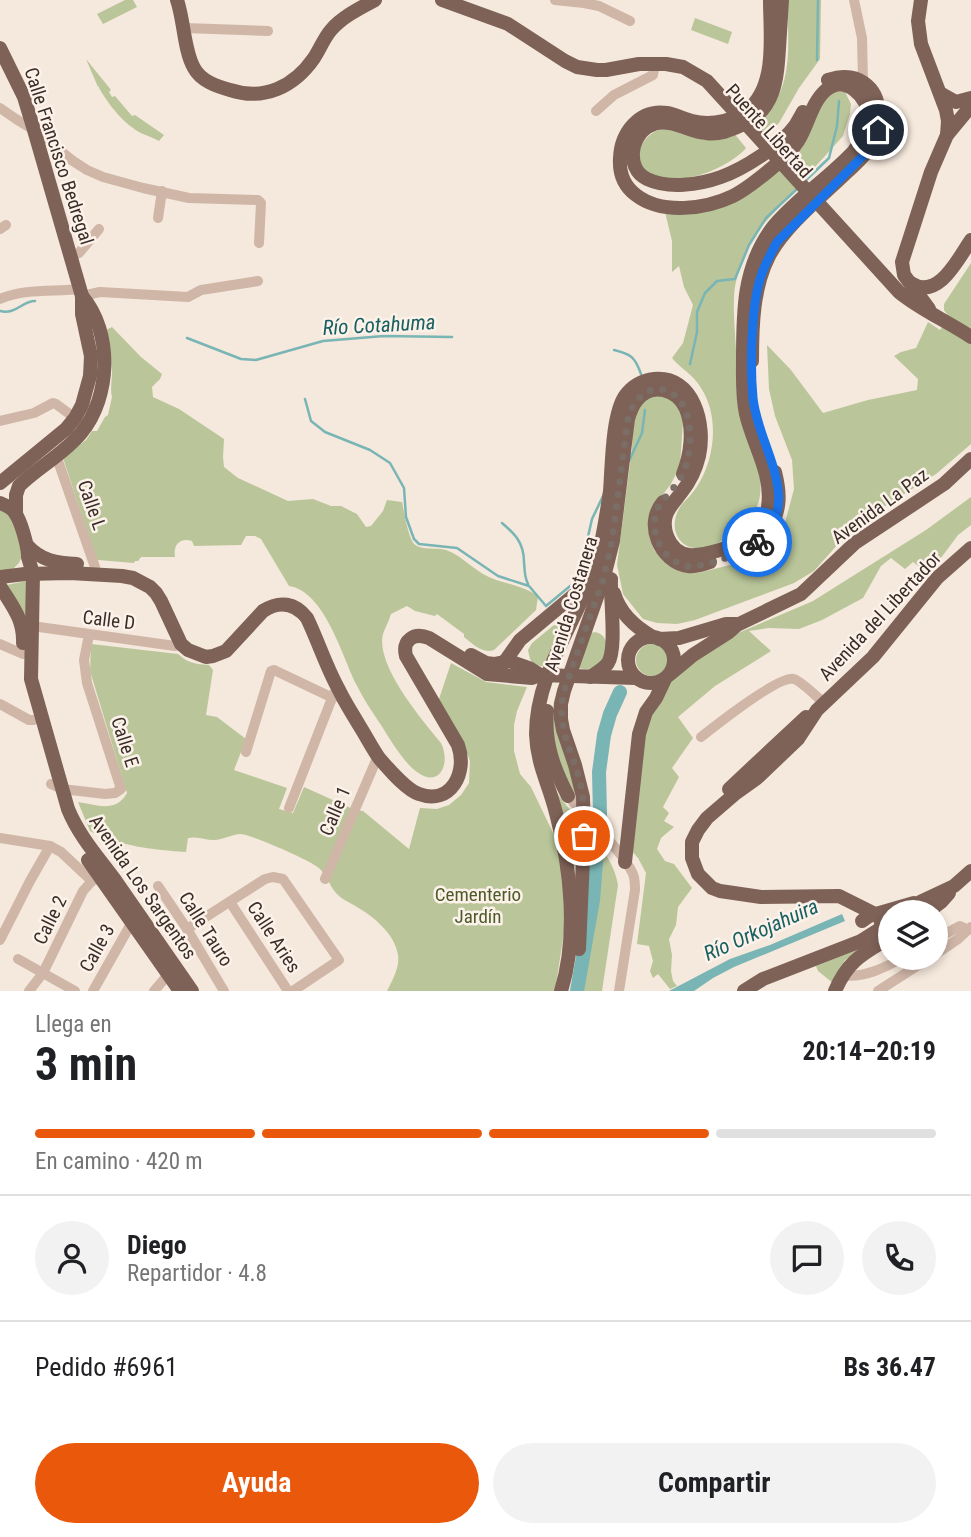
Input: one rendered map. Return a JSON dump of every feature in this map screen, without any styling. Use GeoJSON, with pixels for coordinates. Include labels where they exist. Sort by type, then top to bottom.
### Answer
{"type":"FeatureCollection","features":[{"type":"Feature","properties":{"kind":"main road"},"geometry":{"type":"LineString","coordinates":[[177,0],[191,62],[202,78],[221,88],[249,94],[262,94],[293,80],[314,57],[330,31],[375,0]]}},
{"type":"Feature","properties":{"kind":"main road"},"geometry":{"type":"LineString","coordinates":[[442,0],[508,24],[577,67],[606,70],[655,63]]}},
{"type":"Feature","properties":{"kind":"main road"},"geometry":{"type":"LineString","coordinates":[[770,0],[769,68],[764,90],[742,114],[724,121],[699,122],[667,113],[646,115],[637,120],[631,126],[621,148],[621,175],[628,187],[650,203],[663,206],[698,206],[733,196],[787,156],[798,142],[825,90],[840,85],[860,87]]}},
{"type":"Feature","properties":{"kind":"main road"},"geometry":{"type":"LineString","coordinates":[[616,478],[628,419],[635,402],[650,390],[676,389],[691,398],[697,410],[700,431],[699,454],[689,480],[666,514],[666,530],[671,544],[681,553],[695,557],[734,546],[757,531],[768,512],[767,476],[748,424],[743,389],[743,314],[748,278],[775,226],[854,152],[869,117],[860,87],[848,77],[826,80],[815,90],[786,136],[753,160],[721,177],[696,183],[656,182],[644,178],[637,170],[633,150],[635,141],[647,127],[654,124],[670,124],[706,133],[721,133],[749,122],[760,113],[769,101],[778,73],[782,0]]}},
{"type":"Feature","properties":{"kind":"main road"},"geometry":{"type":"LineString","coordinates":[[921,0],[918,21],[921,44],[942,95],[948,121],[947,135]]}},
{"type":"Feature","properties":{"kind":"main road","name":"Calle Francisco Bedregal"},"geometry":{"type":"LineString","coordinates":[[0,48],[24,97],[80,287]]}},
{"type":"Feature","properties":{"kind":"main road","name":"Puente Libertad"},"geometry":{"type":"LineString","coordinates":[[655,63],[683,67],[703,81],[903,303],[930,316]]}},
{"type":"Feature","properties":{"kind":"main road"},"geometry":{"type":"LineString","coordinates":[[942,95],[956,102],[970,104],[947,135],[931,172],[897,277],[900,286],[917,306],[930,316],[971,337]]}},
{"type":"Feature","properties":{"kind":"main road"},"geometry":{"type":"LineString","coordinates":[[930,316],[934,299],[948,273],[971,240]]}},
{"type":"Feature","properties":{"kind":"main road"},"geometry":{"type":"LineString","coordinates":[[881,276],[891,274],[900,265]]}},
{"type":"Feature","properties":{"kind":"main road"},"geometry":{"type":"LineString","coordinates":[[900,265],[930,316]]}},
{"type":"Feature","properties":{"kind":"main road"},"geometry":{"type":"LineString","coordinates":[[911,283],[920,288],[929,288],[948,273]]}},
{"type":"Feature","properties":{"kind":"main road","name":"Puente Libertad"},"geometry":{"type":"LineString","coordinates":[[881,276],[917,306]]}},
{"type":"Feature","properties":{"kind":"main road"},"geometry":{"type":"LineString","coordinates":[[0,483],[66,429],[75,418],[86,394],[91,368],[90,345],[82,314],[80,287]]}},
{"type":"Feature","properties":{"kind":"main road"},"geometry":{"type":"LineString","coordinates":[[16,514],[19,486],[81,433],[90,421],[103,389],[105,372],[101,340],[94,313],[80,287]]}},
{"type":"Feature","properties":{"kind":"main road"},"geometry":{"type":"LineString","coordinates":[[944,324],[971,347]]}},
{"type":"Feature","properties":{"kind":"main road","name":"Avenida La Paz"},"geometry":{"type":"LineString","coordinates":[[667,676],[737,625],[801,594],[855,543],[944,484],[971,458]]}},
{"type":"Feature","properties":{"kind":"main road","name":"Avenida Costanera"},"geometry":{"type":"LineString","coordinates":[[608,568],[616,478]]}},
{"type":"Feature","properties":{"kind":"main road","name":"Avenida Costanera"},"geometry":{"type":"LineString","coordinates":[[561,991],[569,954],[570,901],[557,814],[539,764],[536,731],[540,700],[566,632],[591,581],[616,478]]}},
{"type":"Feature","properties":{"kind":"main road"},"geometry":{"type":"LineString","coordinates":[[0,503],[16,514]]}},
{"type":"Feature","properties":{"kind":"main road","name":"Avenida Los Sargentos"},"geometry":{"type":"LineString","coordinates":[[16,514],[33,574],[31,679],[38,719],[56,787],[101,877],[132,922],[192,991]]}},
{"type":"Feature","properties":{"kind":"main road","name":"Avenida del Libertador"},"geometry":{"type":"LineString","coordinates":[[876,914],[839,896],[759,897],[734,901],[708,894],[699,887],[686,866],[684,842],[695,821],[873,657],[937,578],[971,548]]}},
{"type":"Feature","properties":{"kind":"main road"},"geometry":{"type":"LineString","coordinates":[[6,576],[22,568],[28,551],[48,561],[95,570]]}},
{"type":"Feature","properties":{"kind":"main road"},"geometry":{"type":"LineString","coordinates":[[568,796],[556,773],[548,748],[548,703],[586,621],[599,575],[608,568]]}},
{"type":"Feature","properties":{"kind":"main road"},"geometry":{"type":"LineString","coordinates":[[590,676],[605,667],[612,652],[608,568]]}},
{"type":"Feature","properties":{"kind":"main road"},"geometry":{"type":"LineString","coordinates":[[608,568],[621,610],[635,625],[666,642],[673,654],[673,668],[646,712]]}},
{"type":"Feature","properties":{"kind":"main road"},"geometry":{"type":"LineString","coordinates":[[6,576],[95,570],[138,571],[154,580],[167,594],[185,641],[202,648],[218,646],[225,641],[262,600],[270,597],[281,600],[297,598],[306,603],[315,615],[338,689],[382,754],[414,792],[428,796],[441,795],[453,762],[442,725],[398,658],[397,645],[401,636],[435,637],[475,663],[653,683],[667,676]]}},
{"type":"Feature","properties":{"kind":"main road"},"geometry":{"type":"LineString","coordinates":[[518,667],[523,638],[591,581]]}},
{"type":"Feature","properties":{"kind":"main road","name":"Avenida Los Sargentos"},"geometry":{"type":"LineString","coordinates":[[0,586],[23,629],[24,681],[38,719]]}},
{"type":"Feature","properties":{"kind":"main road"},"geometry":{"type":"LineString","coordinates":[[586,621],[597,612],[603,613],[612,634]]}},
{"type":"Feature","properties":{"kind":"main road"},"geometry":{"type":"LineString","coordinates":[[518,667],[527,642],[552,621],[563,623],[566,632]]}},
{"type":"Feature","properties":{"kind":"main road"},"geometry":{"type":"LineString","coordinates":[[586,621],[612,634],[624,645],[629,667],[647,701],[636,755],[625,862]]}},
{"type":"Feature","properties":{"kind":"main road","name":"Avenida Costanera"},"geometry":{"type":"LineString","coordinates":[[570,991],[575,976],[581,924],[584,823],[583,797],[563,730],[561,704],[586,621]]}},
{"type":"Feature","properties":{"kind":"main road","name":"Avenida La Paz"},"geometry":{"type":"LineString","coordinates":[[656,638],[679,638],[726,624],[737,625]]}},
{"type":"Feature","properties":{"kind":"main road"},"geometry":{"type":"LineString","coordinates":[[590,676],[622,667],[635,643],[641,639],[656,638]]}},
{"type":"Feature","properties":{"kind":"main road"},"geometry":{"type":"LineString","coordinates":[[537,750],[556,786],[568,796]]}},
{"type":"Feature","properties":{"kind":"main road"},"geometry":{"type":"LineString","coordinates":[[934,900],[971,870]]}},
{"type":"Feature","properties":{"kind":"main road","name":"Avenida Los Sargentos"},"geometry":{"type":"LineString","coordinates":[[101,877],[172,970],[180,991]]}},
{"type":"Feature","properties":{"kind":"main road"},"geometry":{"type":"LineString","coordinates":[[847,947],[859,934],[862,921],[855,904]]}},
{"type":"Feature","properties":{"kind":"main road"},"geometry":{"type":"LineString","coordinates":[[862,921],[869,916],[876,914],[878,916]]}},
{"type":"Feature","properties":{"kind":"main road"},"geometry":{"type":"LineString","coordinates":[[744,991],[763,979],[878,933]]}},
{"type":"Feature","properties":{"kind":"main road"},"geometry":{"type":"LineString","coordinates":[[835,991],[848,966],[878,939]]}},
{"type":"Feature","properties":{"kind":"street"},"geometry":{"type":"LineString","coordinates":[[555,0],[599,6],[630,21]]}},
{"type":"Feature","properties":{"kind":"street"},"geometry":{"type":"LineString","coordinates":[[854,0],[862,38],[860,87]]}},
{"type":"Feature","properties":{"kind":"street"},"geometry":{"type":"LineString","coordinates":[[185,28],[268,32]]}},
{"type":"Feature","properties":{"kind":"street"},"geometry":{"type":"LineString","coordinates":[[596,111],[614,95],[653,75],[655,63]]}},
{"type":"Feature","properties":{"kind":"street"},"geometry":{"type":"LineString","coordinates":[[0,108],[34,130],[73,161],[103,177],[190,198],[258,200],[261,204],[259,243]]}},
{"type":"Feature","properties":{"kind":"street"},"geometry":{"type":"LineString","coordinates":[[158,218],[162,191]]}},
{"type":"Feature","properties":{"kind":"street"},"geometry":{"type":"LineString","coordinates":[[72,256],[79,253],[99,229]]}},
{"type":"Feature","properties":{"kind":"street"},"geometry":{"type":"LineString","coordinates":[[0,299],[22,292],[54,292],[80,287],[100,292],[188,297],[201,290],[258,281]]}},
{"type":"Feature","properties":{"kind":"street"},"geometry":{"type":"LineString","coordinates":[[0,421],[34,413],[53,403],[75,418]]}},
{"type":"Feature","properties":{"kind":"street","name":"Calle L"},"geometry":{"type":"LineString","coordinates":[[54,456],[95,570]]}},
{"type":"Feature","properties":{"kind":"street","name":"Calle D"},"geometry":{"type":"LineString","coordinates":[[32,626],[175,646],[185,641]]}},
{"type":"Feature","properties":{"kind":"street","name":"Calle E"},"geometry":{"type":"LineString","coordinates":[[56,787],[115,793],[121,787],[87,683],[84,660],[89,635]]}},
{"type":"Feature","properties":{"kind":"street"},"geometry":{"type":"LineString","coordinates":[[0,644],[23,654]]}},
{"type":"Feature","properties":{"kind":"street"},"geometry":{"type":"LineString","coordinates":[[246,752],[271,671],[338,689],[289,808]]}},
{"type":"Feature","properties":{"kind":"street"},"geometry":{"type":"LineString","coordinates":[[701,737],[764,692],[787,680],[796,680],[820,706]]}},
{"type":"Feature","properties":{"kind":"street"},"geometry":{"type":"LineString","coordinates":[[0,704],[29,720],[38,719]]}},
{"type":"Feature","properties":{"kind":"street","name":"Calle 1"},"geometry":{"type":"LineString","coordinates":[[325,879],[382,754]]}},
{"type":"Feature","properties":{"kind":"street"},"geometry":{"type":"LineString","coordinates":[[568,796],[615,849],[633,875],[635,890],[619,991]]}},
{"type":"Feature","properties":{"kind":"street"},"geometry":{"type":"LineString","coordinates":[[0,838],[50,846],[101,877]]}},
{"type":"Feature","properties":{"kind":"street"},"geometry":{"type":"LineString","coordinates":[[0,940],[50,846]]}},
{"type":"Feature","properties":{"kind":"street","name":"Calle 2"},"geometry":{"type":"LineString","coordinates":[[29,991],[43,972],[83,891],[101,877]]}},
{"type":"Feature","properties":{"kind":"street"},"geometry":{"type":"LineString","coordinates":[[187,929],[265,879],[283,879],[339,960],[290,991]]}},
{"type":"Feature","properties":{"kind":"street","name":"Calle Tauro"},"geometry":{"type":"LineString","coordinates":[[158,886],[224,991]]}},
{"type":"Feature","properties":{"kind":"street","name":"Calle Aries"},"geometry":{"type":"LineString","coordinates":[[230,902],[290,991]]}},
{"type":"Feature","properties":{"kind":"street","name":"Calle 3"},"geometry":{"type":"LineString","coordinates":[[93,991],[132,922]]}},
{"type":"Feature","properties":{"kind":"street"},"geometry":{"type":"LineString","coordinates":[[948,932],[960,926],[970,929]]}},
{"type":"Feature","properties":{"kind":"street"},"geometry":{"type":"LineString","coordinates":[[948,946],[970,929]]}},
{"type":"Feature","properties":{"kind":"street"},"geometry":{"type":"LineString","coordinates":[[18,959],[75,991]]}},
{"type":"Feature","properties":{"kind":"street"},"geometry":{"type":"LineString","coordinates":[[154,991],[172,970]]}},
{"type":"Feature","properties":{"kind":"street"},"geometry":{"type":"LineString","coordinates":[[842,975],[856,976],[878,970]]}},
{"type":"Feature","properties":{"kind":"street"},"geometry":{"type":"LineString","coordinates":[[878,991],[911,970]]}},
{"type":"Feature","properties":{"kind":"green space"},"geometry":{"type":"Polygon","coordinates":[[[125,0],[133,0],[137,7],[103,24],[97,14],[125,0]]]}},
{"type":"Feature","properties":{"kind":"green space"},"geometry":{"type":"Polygon","coordinates":[[[787,0],[821,0],[820,59],[779,123],[766,136],[754,124],[768,112],[783,84],[788,51],[787,0]]]}},
{"type":"Feature","properties":{"kind":"green space"},"geometry":{"type":"Polygon","coordinates":[[[695,18],[732,32],[728,44],[691,30],[695,18]]]}},
{"type":"Feature","properties":{"kind":"green space"},"geometry":{"type":"Polygon","coordinates":[[[86,59],[111,90],[109,92],[112,97],[115,96],[132,116],[135,115],[164,135],[159,141],[136,130],[118,114],[98,87],[86,59]]]}},
{"type":"Feature","properties":{"kind":"green space"},"geometry":{"type":"Polygon","coordinates":[[[825,91],[845,92],[851,104],[843,136],[760,228],[742,261],[735,288],[739,401],[760,474],[759,502],[748,520],[717,544],[701,549],[692,548],[679,538],[675,523],[677,513],[696,488],[707,465],[713,425],[707,399],[701,388],[672,358],[683,343],[693,305],[684,287],[679,266],[672,272],[672,241],[665,212],[688,211],[764,179],[825,91]]]}},
{"type":"Feature","properties":{"kind":"green space"},"geometry":{"type":"Polygon","coordinates":[[[662,129],[677,130],[681,134],[704,140],[733,132],[746,148],[727,163],[702,174],[688,178],[662,178],[644,169],[639,156],[643,142],[662,129]]]}},
{"type":"Feature","properties":{"kind":"green space"},"geometry":{"type":"Polygon","coordinates":[[[971,263],[971,444],[936,474],[855,525],[814,571],[794,583],[695,620],[677,624],[643,619],[623,594],[617,565],[633,420],[637,408],[651,392],[673,400],[681,410],[683,422],[680,466],[671,484],[657,502],[649,534],[654,550],[668,565],[688,573],[750,560],[766,552],[782,534],[794,489],[792,460],[775,416],[769,389],[767,345],[791,370],[823,413],[917,390],[918,379],[894,356],[916,348],[928,322],[940,330],[949,317],[944,310],[944,304],[971,263]]]}},
{"type":"Feature","properties":{"kind":"green space"},"geometry":{"type":"Polygon","coordinates":[[[112,327],[162,374],[152,387],[153,397],[179,409],[224,439],[224,467],[238,478],[288,501],[313,499],[331,506],[341,506],[357,514],[366,527],[371,526],[383,511],[387,500],[402,502],[414,544],[451,552],[478,571],[538,596],[536,610],[490,651],[474,645],[437,614],[435,616],[415,611],[407,606],[391,614],[383,634],[382,647],[402,692],[441,743],[445,758],[437,776],[425,776],[417,772],[402,757],[356,684],[322,612],[301,590],[289,586],[261,539],[246,536],[241,545],[194,546],[192,541],[184,540],[176,546],[175,557],[141,557],[134,563],[96,558],[63,458],[86,440],[92,431],[97,431],[108,415],[112,397],[112,373],[106,330],[112,327]]]}},
{"type":"Feature","properties":{"kind":"green space"},"geometry":{"type":"Polygon","coordinates":[[[971,497],[971,525],[958,535],[929,574],[913,562],[905,569],[891,558],[881,566],[863,598],[822,620],[799,629],[768,628],[749,631],[771,651],[715,686],[678,717],[693,738],[672,768],[679,777],[663,807],[669,813],[664,821],[674,827],[661,838],[657,849],[665,861],[674,864],[692,888],[678,907],[676,925],[669,939],[671,971],[677,986],[670,989],[658,974],[653,978],[650,971],[653,961],[649,946],[637,944],[646,873],[631,850],[642,736],[664,690],[682,670],[724,639],[813,601],[926,530],[971,497]]]}},
{"type":"Feature","properties":{"kind":"green space"},"geometry":{"type":"Polygon","coordinates":[[[0,507],[11,516],[23,554],[13,569],[0,571],[0,507]]]}},
{"type":"Feature","properties":{"kind":"green space"},"geometry":{"type":"Polygon","coordinates":[[[26,581],[27,619],[7,585],[26,581]]]}},
{"type":"Feature","properties":{"kind":"green space"},"geometry":{"type":"Polygon","coordinates":[[[554,625],[558,625],[562,633],[548,667],[534,665],[528,650],[532,643],[554,625]]]}},
{"type":"Feature","properties":{"kind":"green space"},"geometry":{"type":"Polygon","coordinates":[[[595,632],[605,639],[606,651],[603,658],[594,667],[577,668],[591,633],[595,632]]]}},
{"type":"Feature","properties":{"kind":"green space","name":"Cementerio Jardín"},"geometry":{"type":"Polygon","coordinates":[[[91,644],[178,654],[192,662],[209,665],[213,670],[206,715],[217,717],[246,739],[234,770],[287,788],[279,809],[293,813],[304,787],[363,811],[409,849],[420,808],[437,809],[449,805],[461,795],[469,783],[470,761],[466,750],[438,702],[451,663],[486,682],[527,687],[514,725],[514,751],[520,774],[531,787],[554,835],[565,881],[566,919],[555,991],[387,991],[398,964],[393,940],[377,921],[338,895],[320,869],[306,860],[241,834],[214,840],[188,838],[186,852],[125,844],[90,831],[78,802],[99,806],[112,805],[123,799],[127,793],[90,671],[91,644]]]}},
{"type":"Feature","properties":{"kind":"green space"},"geometry":{"type":"Polygon","coordinates":[[[652,644],[663,649],[668,660],[663,671],[652,676],[641,671],[636,660],[641,649],[652,644]]]}},
{"type":"Feature","properties":{"kind":"green space"},"geometry":{"type":"Polygon","coordinates":[[[566,666],[560,690],[577,796],[559,766],[551,720],[554,701],[566,666]]]}},
{"type":"Feature","properties":{"kind":"green space"},"geometry":{"type":"Polygon","coordinates":[[[554,789],[576,818],[574,883],[554,789]]]}},
{"type":"Feature","properties":{"kind":"green space"},"geometry":{"type":"Polygon","coordinates":[[[598,844],[611,863],[618,885],[602,991],[577,991],[594,903],[598,844]]]}},
{"type":"Feature","properties":{"kind":"green space"},"geometry":{"type":"Polygon","coordinates":[[[878,938],[845,960],[833,983],[818,971],[816,966],[878,938]]]}},
{"type":"Feature","properties":{"kind":"water"},"geometry":{"type":"Polygon","coordinates":[[[842,914],[845,921],[734,967],[694,991],[669,991],[730,959],[842,914]]]}},
{"type":"Feature","properties":{"kind":"waterway"},"geometry":{"type":"LineString","coordinates":[[817,60],[818,0]]}},
{"type":"Feature","properties":{"kind":"waterway"},"geometry":{"type":"LineString","coordinates":[[805,181],[829,158],[837,126],[839,101]]}},
{"type":"Feature","properties":{"kind":"waterway"},"geometry":{"type":"LineString","coordinates":[[690,364],[697,332],[697,312],[705,293],[717,281],[735,279],[749,245],[766,218],[798,188]]}},
{"type":"Feature","properties":{"kind":"waterway"},"geometry":{"type":"LineString","coordinates":[[0,311],[15,310],[35,301]]}},
{"type":"Feature","properties":{"kind":"waterway","name":"Río Cotahuma"},"geometry":{"type":"LineString","coordinates":[[187,338],[241,359],[256,360],[323,341],[384,336],[452,337]]}},
{"type":"Feature","properties":{"kind":"waterway","name":"Río Cotahuma"},"geometry":{"type":"LineString","coordinates":[[614,350],[632,357],[641,374]]}},
{"type":"Feature","properties":{"kind":"waterway"},"geometry":{"type":"LineString","coordinates":[[305,399],[311,421],[325,432],[370,450],[390,463],[404,488],[406,517],[414,539],[419,544],[457,548],[498,576],[529,586],[546,606],[581,577],[592,519],[604,494]]}},
{"type":"Feature","properties":{"kind":"waterway","name":"Río Cotahuma"},"geometry":{"type":"LineString","coordinates":[[629,461],[642,433],[645,410]]}},
{"type":"Feature","properties":{"kind":"waterway"},"geometry":{"type":"LineString","coordinates":[[502,523],[520,544],[528,584]]}},
{"type":"Feature","properties":{"kind":"waterway"},"geometry":{"type":"LineString","coordinates":[[577,991],[593,900],[600,814],[599,772],[604,735],[620,692]]}},
{"type":"Feature","properties":{"kind":"way so far"},"geometry":{"type":"LineString","coordinates":[[584,836],[583,797],[563,730],[561,704],[604,577],[612,541],[628,419],[640,396],[655,389],[675,395],[686,409],[689,421],[690,449],[687,464],[676,486],[659,506],[655,522],[657,539],[666,554],[679,564],[695,566],[738,554],[757,542]]}},
{"type":"Feature","properties":{"kind":"route"},"geometry":{"type":"LineString","coordinates":[[757,542],[775,519],[780,499],[776,474],[754,412],[752,395],[752,349],[760,277],[777,242],[870,149],[878,130]]}},
{"type":"Feature","properties":{"kind":"water label","name":"Río Orkojahuira"},"geometry":{"type":"Point","coordinates":[761,930]}}]}
